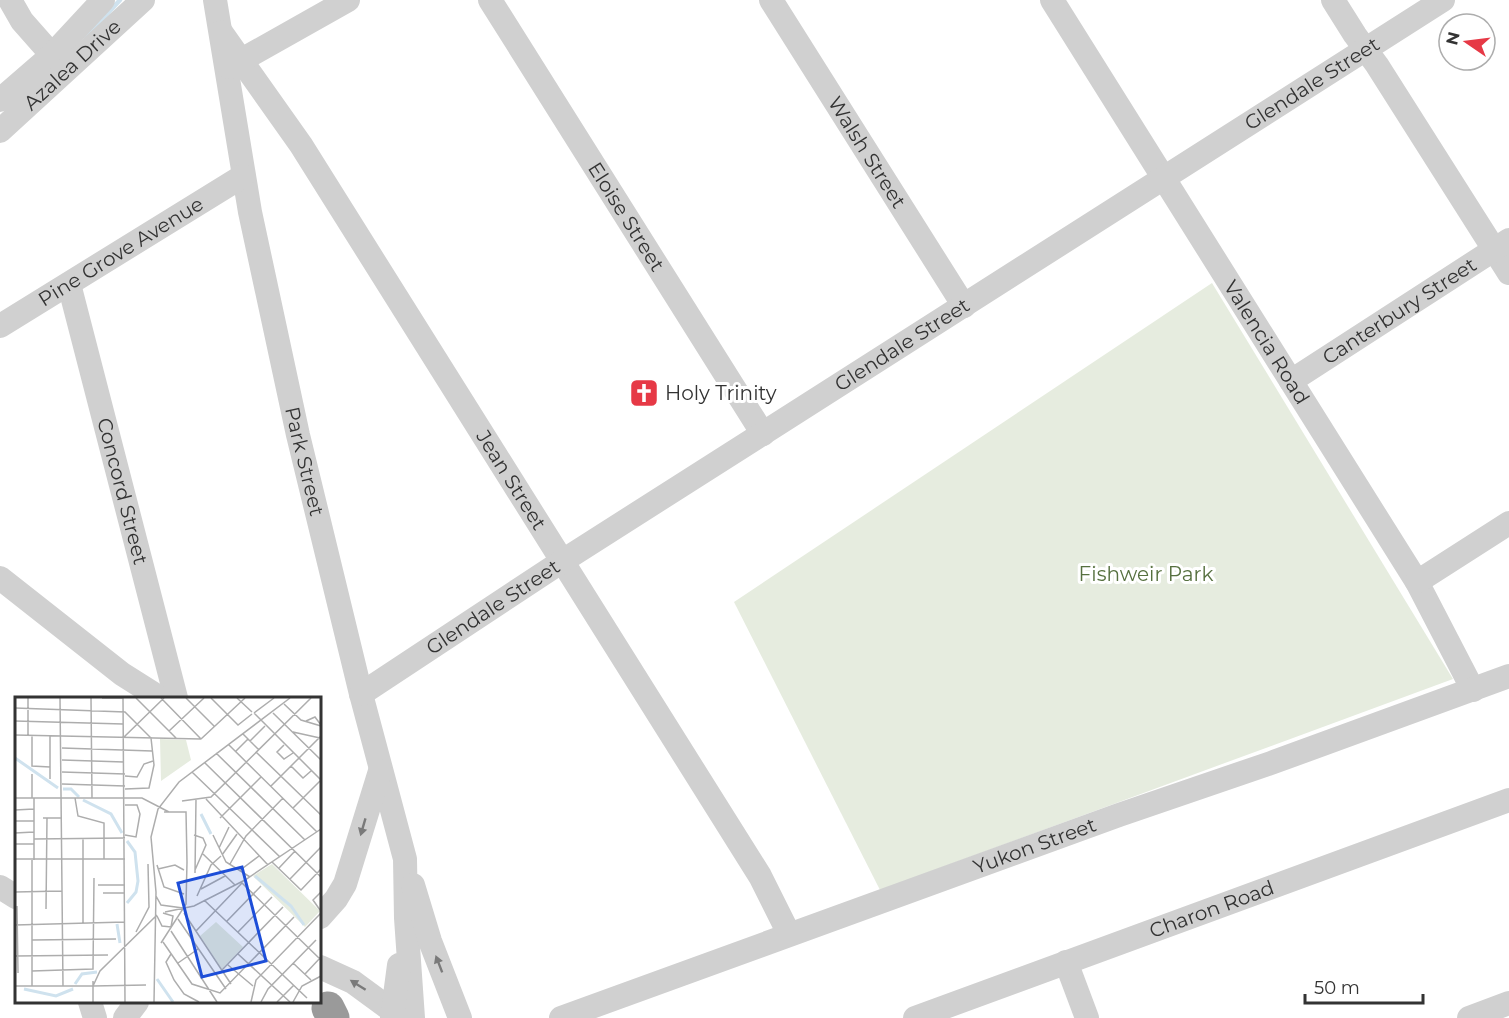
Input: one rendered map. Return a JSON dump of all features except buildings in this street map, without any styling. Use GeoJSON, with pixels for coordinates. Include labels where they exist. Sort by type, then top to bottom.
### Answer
{"type":"FeatureCollection","features":[{"type":"Feature","properties":{"kind":"street"},"geometry":{"type":"LineString","coordinates":[[10,0],[22,21],[52,55]]}},
{"type":"Feature","properties":{"kind":"street","name":"Azalea Drive"},"geometry":{"type":"LineString","coordinates":[[0,100],[52,55],[103,0]]}},
{"type":"Feature","properties":{"kind":"street","name":"Azalea Drive"},"geometry":{"type":"LineString","coordinates":[[0,131],[143,0]]}},
{"type":"Feature","properties":{"kind":"street","name":"Park Street"},"geometry":{"type":"LineString","coordinates":[[215,0],[221,32],[234,64],[243,176],[298,435],[380,771],[405,859],[406,918],[400,1016]]}},
{"type":"Feature","properties":{"kind":"street"},"geometry":{"type":"LineString","coordinates":[[234,64],[348,0]]}},
{"type":"Feature","properties":{"kind":"street","name":"Eloise Street"},"geometry":{"type":"LineString","coordinates":[[490,0],[763,434]]}},
{"type":"Feature","properties":{"kind":"street","name":"Walsh Street"},"geometry":{"type":"LineString","coordinates":[[771,0],[964,306]]}},
{"type":"Feature","properties":{"kind":"street","name":"Valencia Road"},"geometry":{"type":"LineString","coordinates":[[1052,0],[1417,582],[1473,690]]}},
{"type":"Feature","properties":{"kind":"street"},"geometry":{"type":"LineString","coordinates":[[1333,0],[1502,245],[1509,273]]}},
{"type":"Feature","properties":{"kind":"street","name":"Glendale Street"},"geometry":{"type":"LineString","coordinates":[[361,694],[561,562],[1443,0]]}},
{"type":"Feature","properties":{"kind":"street","name":"Jean Street"},"geometry":{"type":"LineString","coordinates":[[234,64],[301,145],[760,876],[789,934]]}},
{"type":"Feature","properties":{"kind":"street","name":"Pine Grove Avenue"},"geometry":{"type":"LineString","coordinates":[[0,326],[243,176]]}},
{"type":"Feature","properties":{"kind":"street","name":"Canterbury Street"},"geometry":{"type":"LineString","coordinates":[[1291,381],[1502,245]]}},
{"type":"Feature","properties":{"kind":"street","name":"Concord Street"},"geometry":{"type":"LineString","coordinates":[[69,284],[175,697]]}},
{"type":"Feature","properties":{"kind":"street"},"geometry":{"type":"LineString","coordinates":[[1417,582],[1509,524]]}},
{"type":"Feature","properties":{"kind":"street"},"geometry":{"type":"LineString","coordinates":[[0,578],[122,674],[157,697]]}},
{"type":"Feature","properties":{"kind":"street","name":"Yukon Street"},"geometry":{"type":"LineString","coordinates":[[561,1018],[1509,676]]}},
{"type":"Feature","properties":{"kind":"street"},"geometry":{"type":"LineString","coordinates":[[321,916],[336,899],[348,877],[380,771]]}},
{"type":"Feature","properties":{"kind":"street","name":"Charon Road"},"geometry":{"type":"LineString","coordinates":[[915,1018],[1509,800]]}},
{"type":"Feature","properties":{"kind":"street"},"geometry":{"type":"LineString","coordinates":[[405,859],[430,941],[460,1018]]}},
{"type":"Feature","properties":{"kind":"street"},"geometry":{"type":"LineString","coordinates":[[0,887],[15,896]]}},
{"type":"Feature","properties":{"kind":"street"},"geometry":{"type":"LineString","coordinates":[[1066,962],[1087,1018]]}},
{"type":"Feature","properties":{"kind":"street"},"geometry":{"type":"LineString","coordinates":[[321,967],[352,982],[400,1016]]}},
{"type":"Feature","properties":{"kind":"street"},"geometry":{"type":"LineString","coordinates":[[90,1003],[95,1018]]}},
{"type":"Feature","properties":{"kind":"street"},"geometry":{"type":"LineString","coordinates":[[124,1018],[136,1003]]}},
{"type":"Feature","properties":{"kind":"street"},"geometry":{"type":"LineString","coordinates":[[1468,1018],[1509,1003]]}},
{"type":"Feature","properties":{"kind":"green space","name":"Fishweir Park"},"geometry":{"type":"Polygon","coordinates":[[[1212,283],[1453,679],[880,890],[734,602],[1212,283]]]}},
{"type":"Feature","properties":{"kind":"waterway"},"geometry":{"type":"LineString","coordinates":[[86,37],[120,0]]}},
{"type":"Feature","properties":{"kind":"place","name":"Holy Trinity"},"geometry":{"type":"Point","coordinates":[644,393]}}]}
